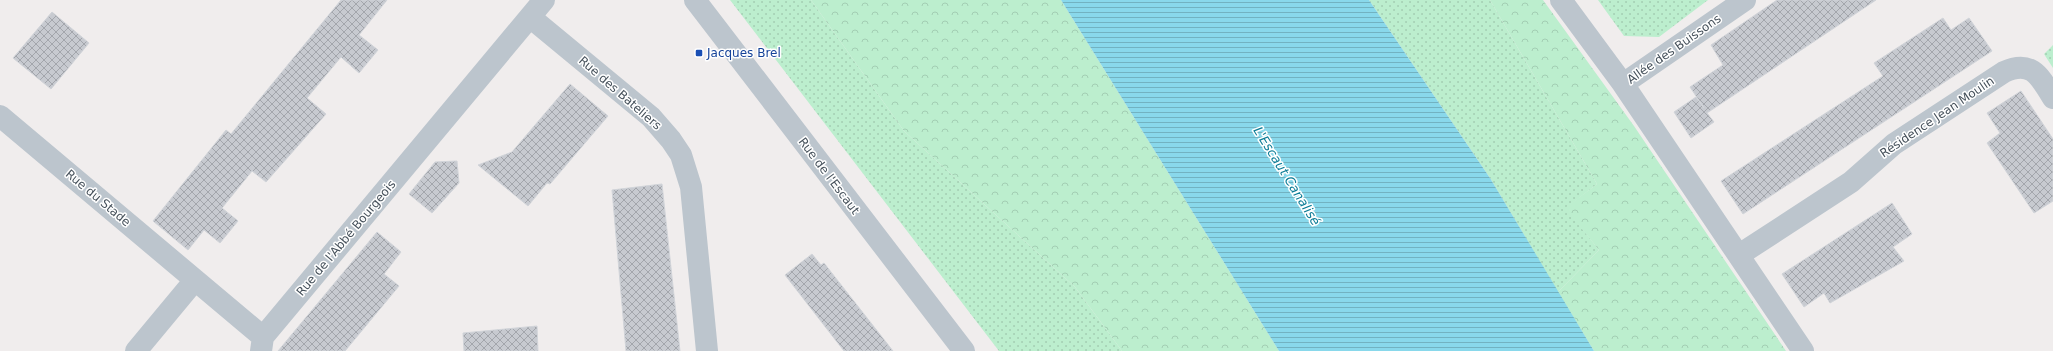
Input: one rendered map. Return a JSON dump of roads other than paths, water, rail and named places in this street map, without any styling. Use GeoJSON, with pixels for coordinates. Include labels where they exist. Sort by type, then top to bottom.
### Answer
{"type":"FeatureCollection","features":[{"type":"Feature","properties":{"kind":"street","name":"Rue de l'Abbé Bourgeois"},"geometry":{"type":"LineString","coordinates":[[195,280],[262,344],[544,0]]}},
{"type":"Feature","properties":{"kind":"street","name":"Rue de l'Escaut"},"geometry":{"type":"LineString","coordinates":[[695,0],[964,351]]}},
{"type":"Feature","properties":{"kind":"street"},"geometry":{"type":"LineString","coordinates":[[1561,0],[1623,84],[1740,255],[1803,351]]}},
{"type":"Feature","properties":{"kind":"street","name":"Allée des Buissons"},"geometry":{"type":"LineString","coordinates":[[1623,84],[1745,0]]}},
{"type":"Feature","properties":{"kind":"street","name":"Rue des Bateliers"},"geometry":{"type":"LineString","coordinates":[[530,17],[651,117],[671,140],[681,155],[691,187],[707,351]]}},
{"type":"Feature","properties":{"kind":"street","name":"Résidence Jean Moulin"},"geometry":{"type":"LineString","coordinates":[[1740,255],[1852,182],[1894,144],[2004,72],[2018,67],[2030,69],[2042,81],[2053,98]]}},
{"type":"Feature","properties":{"kind":"street","name":"Rue du Stade"},"geometry":{"type":"LineString","coordinates":[[0,116],[195,280]]}},
{"type":"Feature","properties":{"kind":"street"},"geometry":{"type":"LineString","coordinates":[[136,351],[195,280]]}},
{"type":"Feature","properties":{"kind":"water","name":"L'Escaut Canalisé"},"geometry":{"type":"Polygon","coordinates":[[[1061,0],[1369,0],[1490,178],[1594,351],[1279,351],[1061,0]]]}},
{"type":"Feature","properties":{"kind":"place","name":"Jacques Brel"},"geometry":{"type":"Point","coordinates":[699,53]}}]}
